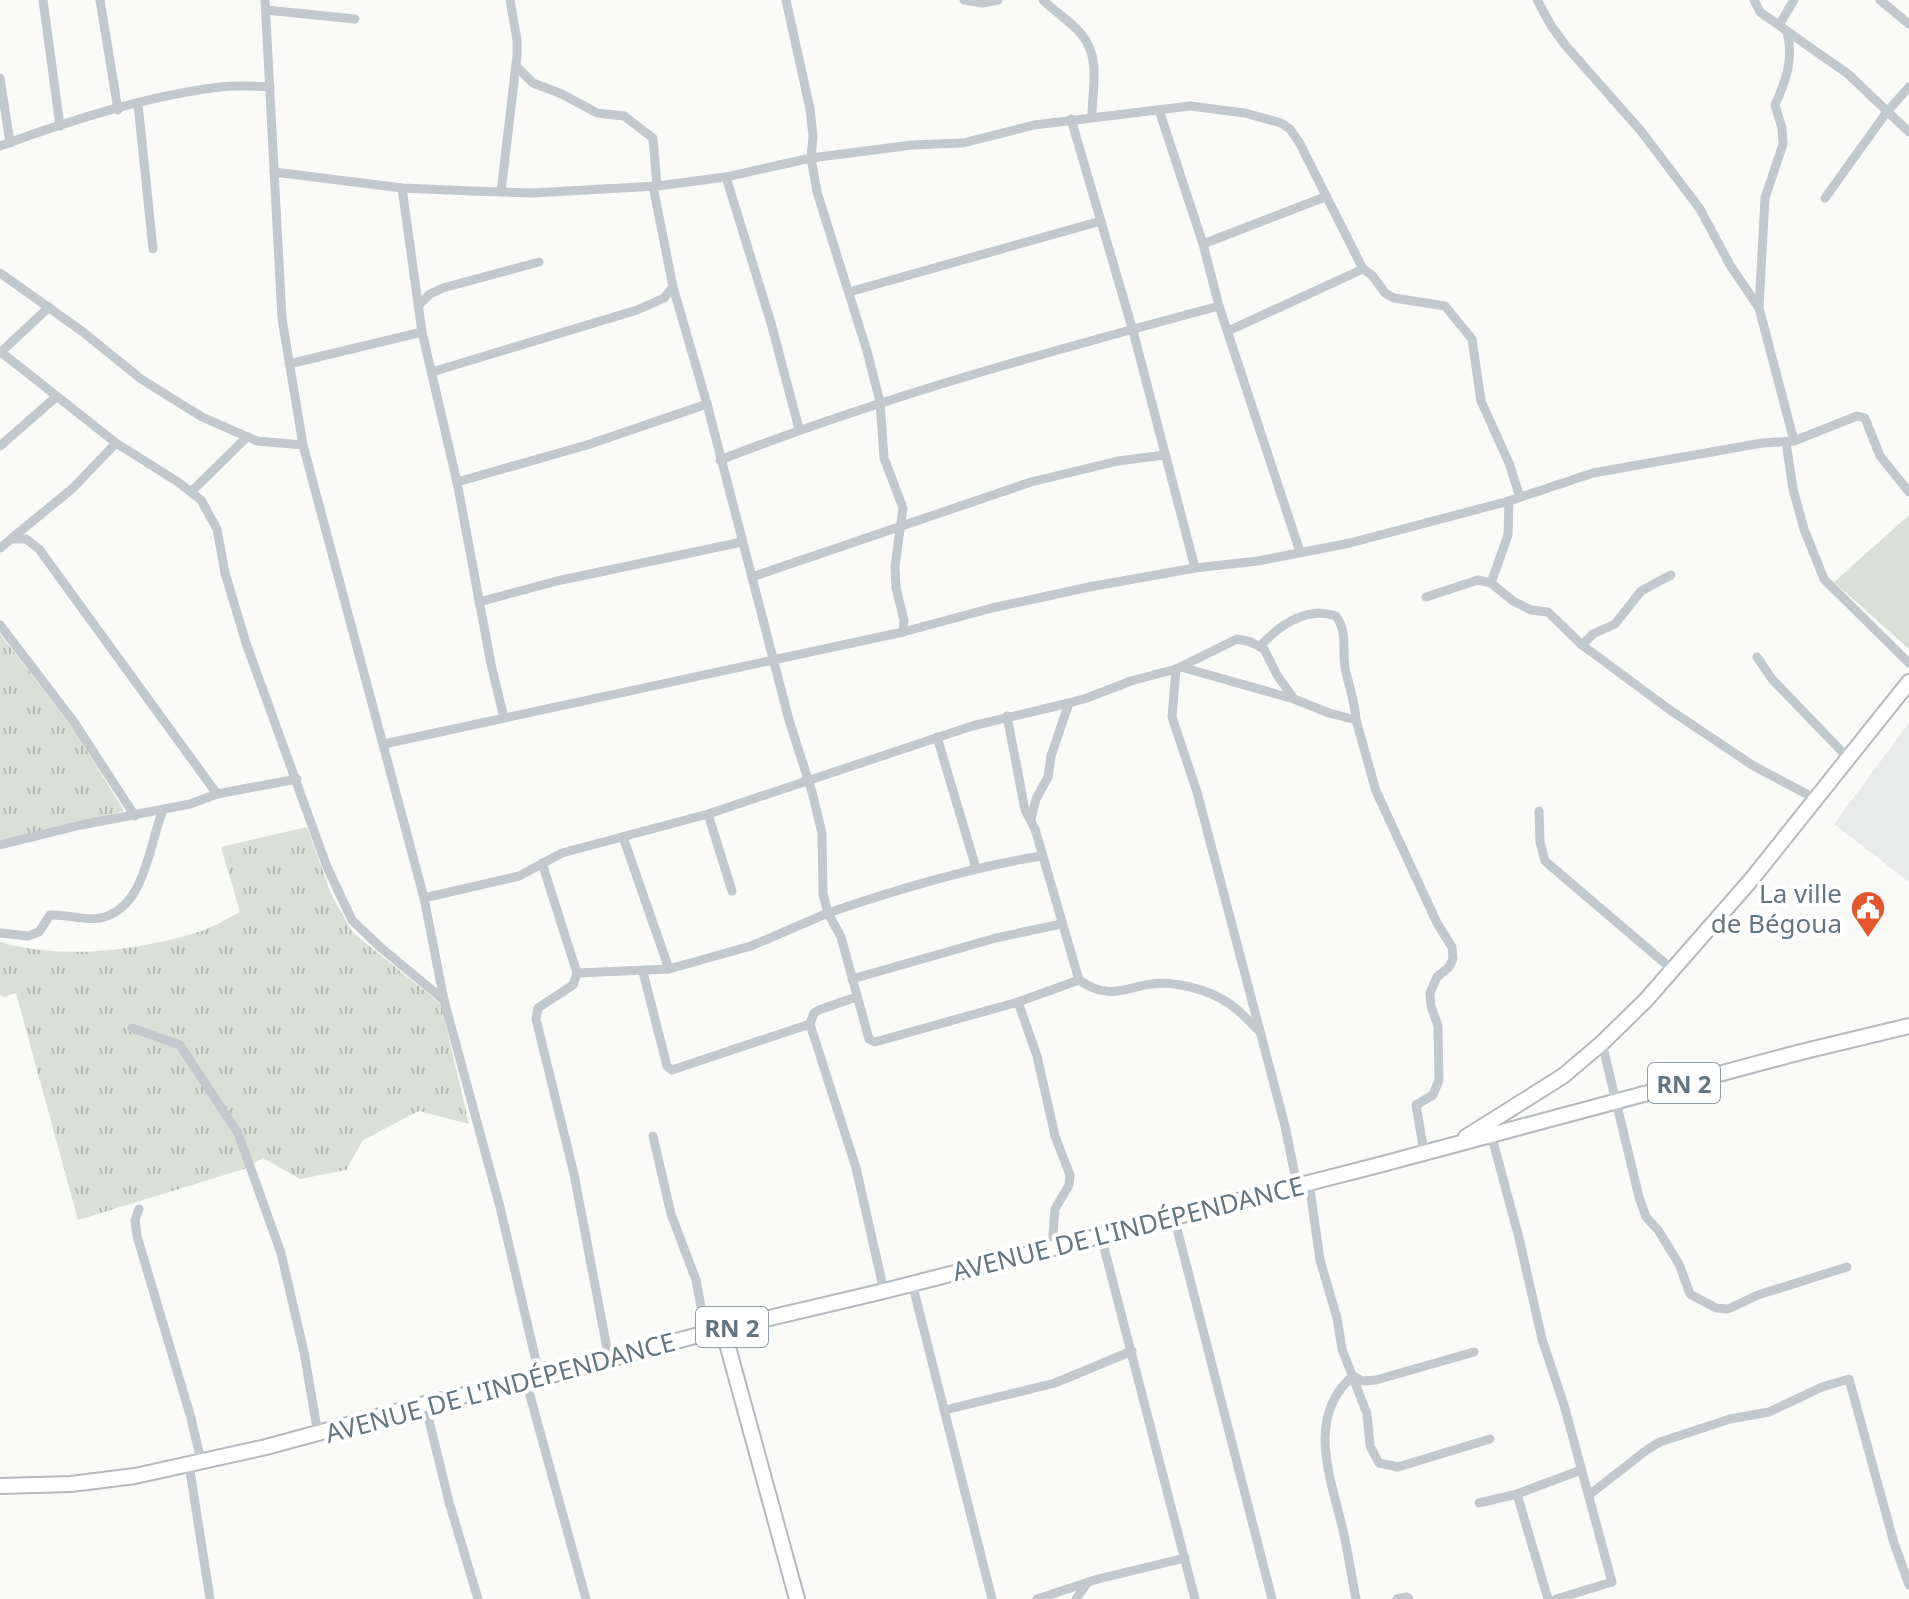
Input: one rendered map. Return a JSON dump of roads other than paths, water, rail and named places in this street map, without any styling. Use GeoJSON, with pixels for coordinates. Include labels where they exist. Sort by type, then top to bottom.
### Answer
{"type":"FeatureCollection","features":[{"type":"Feature","properties":{"kind":"main road"},"geometry":{"type":"LineString","coordinates":[[1459,1141],[1563,1076],[1602,1043],[1674,971],[1909,682]]}},
{"type":"Feature","properties":{"kind":"main road","name":"RN 2"},"geometry":{"type":"LineString","coordinates":[[1459,1141],[1909,1026]]}},
{"type":"Feature","properties":{"kind":"main road","name":"AVENUE DE L'INDÉPENDANCE"},"geometry":{"type":"LineString","coordinates":[[0,1486],[71,1484],[135,1476],[318,1434],[425,1404],[1101,1236],[1459,1141]]}},
{"type":"Feature","properties":{"kind":"main road"},"geometry":{"type":"LineString","coordinates":[[723,1329],[797,1599]]}},
{"type":"Feature","properties":{"kind":"street"},"geometry":{"type":"LineString","coordinates":[[43,0],[60,126]]}},
{"type":"Feature","properties":{"kind":"street"},"geometry":{"type":"LineString","coordinates":[[100,0],[118,110]]}},
{"type":"Feature","properties":{"kind":"street"},"geometry":{"type":"LineString","coordinates":[[501,192],[516,66],[517,40],[510,0]]}},
{"type":"Feature","properties":{"kind":"street"},"geometry":{"type":"LineString","coordinates":[[786,0],[810,109],[813,136],[811,158],[817,192],[880,402],[884,458],[903,508],[895,566],[896,588],[904,620],[903,632]]}},
{"type":"Feature","properties":{"kind":"street"},"geometry":{"type":"LineString","coordinates":[[964,0],[983,3],[998,0]]}},
{"type":"Feature","properties":{"kind":"street"},"geometry":{"type":"LineString","coordinates":[[1043,0],[1080,32],[1093,56],[1092,116]]}},
{"type":"Feature","properties":{"kind":"street"},"geometry":{"type":"LineString","coordinates":[[1537,0],[1566,46],[1641,131],[1700,209],[1730,265],[1759,308]]}},
{"type":"Feature","properties":{"kind":"street"},"geometry":{"type":"LineString","coordinates":[[1754,0],[1760,12],[1848,74],[1909,132]]}},
{"type":"Feature","properties":{"kind":"street"},"geometry":{"type":"LineString","coordinates":[[1794,0],[1783,29],[1791,59],[1775,105],[1783,144],[1765,198],[1759,308],[1790,442],[1800,516],[1824,579],[1909,663]]}},
{"type":"Feature","properties":{"kind":"street"},"geometry":{"type":"LineString","coordinates":[[1880,0],[1909,24]]}},
{"type":"Feature","properties":{"kind":"street"},"geometry":{"type":"LineString","coordinates":[[355,19],[265,5],[282,319],[303,445],[424,898],[444,1000],[500,1207],[533,1379],[586,1599]]}},
{"type":"Feature","properties":{"kind":"street"},"geometry":{"type":"LineString","coordinates":[[516,66],[533,83],[597,113],[624,116],[653,138],[655,186],[673,287],[822,833],[823,894],[828,913],[841,937],[869,1039],[875,1042],[1018,1002],[1079,980]]}},
{"type":"Feature","properties":{"kind":"street"},"geometry":{"type":"LineString","coordinates":[[0,78],[5,144],[138,104],[223,86],[270,87]]}},
{"type":"Feature","properties":{"kind":"street"},"geometry":{"type":"LineString","coordinates":[[1825,198],[1886,113],[1909,87]]}},
{"type":"Feature","properties":{"kind":"street"},"geometry":{"type":"LineString","coordinates":[[138,104],[153,249]]}},
{"type":"Feature","properties":{"kind":"street"},"geometry":{"type":"LineString","coordinates":[[274,172],[402,188],[532,193],[655,186],[726,177],[811,158],[912,145],[963,143],[1034,125],[1190,106],[1223,108],[1281,123],[1290,129],[1299,142],[1363,269],[1372,275],[1385,293],[1394,298],[1445,306],[1472,339],[1481,401],[1509,463],[1520,497]]}},
{"type":"Feature","properties":{"kind":"street"},"geometry":{"type":"LineString","coordinates":[[1159,110],[1203,244],[1219,306],[1300,552]]}},
{"type":"Feature","properties":{"kind":"street"},"geometry":{"type":"LineString","coordinates":[[1071,119],[1133,331],[1195,568]]}},
{"type":"Feature","properties":{"kind":"street"},"geometry":{"type":"LineString","coordinates":[[726,177],[771,323],[799,429]]}},
{"type":"Feature","properties":{"kind":"street"},"geometry":{"type":"LineString","coordinates":[[402,188],[422,332],[457,482],[504,718]]}},
{"type":"Feature","properties":{"kind":"street"},"geometry":{"type":"LineString","coordinates":[[1203,244],[1325,197]]}},
{"type":"Feature","properties":{"kind":"street"},"geometry":{"type":"LineString","coordinates":[[849,292],[1101,221]]}},
{"type":"Feature","properties":{"kind":"street"},"geometry":{"type":"LineString","coordinates":[[418,306],[430,294],[443,288],[539,262]]}},
{"type":"Feature","properties":{"kind":"street"},"geometry":{"type":"LineString","coordinates":[[1228,331],[1363,269]]}},
{"type":"Feature","properties":{"kind":"street"},"geometry":{"type":"LineString","coordinates":[[0,273],[165,395],[202,417],[247,437],[270,443],[303,445]]}},
{"type":"Feature","properties":{"kind":"street"},"geometry":{"type":"LineString","coordinates":[[432,372],[637,310],[664,298],[673,287]]}},
{"type":"Feature","properties":{"kind":"street"},"geometry":{"type":"LineString","coordinates":[[720,460],[880,402],[1219,306]]}},
{"type":"Feature","properties":{"kind":"street"},"geometry":{"type":"LineString","coordinates":[[49,307],[0,352],[116,443],[201,500],[217,529],[225,573],[246,643],[327,867],[352,920],[444,1000]]}},
{"type":"Feature","properties":{"kind":"street"},"geometry":{"type":"LineString","coordinates":[[289,364],[422,332]]}},
{"type":"Feature","properties":{"kind":"street"},"geometry":{"type":"LineString","coordinates":[[0,446],[56,397]]}},
{"type":"Feature","properties":{"kind":"street"},"geometry":{"type":"LineString","coordinates":[[457,482],[587,445],[707,404]]}},
{"type":"Feature","properties":{"kind":"street"},"geometry":{"type":"LineString","coordinates":[[384,744],[903,632],[1089,587],[1195,568],[1258,561],[1350,543],[1509,501],[1608,470],[1762,443],[1790,442],[1857,416],[1865,418],[1880,456],[1909,492]]}},
{"type":"Feature","properties":{"kind":"street"},"geometry":{"type":"LineString","coordinates":[[191,492],[247,437]]}},
{"type":"Feature","properties":{"kind":"street"},"geometry":{"type":"LineString","coordinates":[[0,548],[73,488],[116,443]]}},
{"type":"Feature","properties":{"kind":"street"},"geometry":{"type":"LineString","coordinates":[[752,577],[1031,482],[1118,461],[1165,455]]}},
{"type":"Feature","properties":{"kind":"street"},"geometry":{"type":"LineString","coordinates":[[1491,583],[1508,535],[1509,501]]}},
{"type":"Feature","properties":{"kind":"street"},"geometry":{"type":"LineString","coordinates":[[11,539],[26,539],[39,549],[217,794]]}},
{"type":"Feature","properties":{"kind":"street"},"geometry":{"type":"LineString","coordinates":[[479,602],[557,581],[742,542]]}},
{"type":"Feature","properties":{"kind":"street"},"geometry":{"type":"LineString","coordinates":[[1582,645],[1593,634],[1615,624],[1641,591],[1671,575]]}},
{"type":"Feature","properties":{"kind":"street"},"geometry":{"type":"LineString","coordinates":[[1426,597],[1478,580],[1491,583],[1513,601],[1531,610],[1548,612],[1582,645],[1726,748],[1816,799]]}},
{"type":"Feature","properties":{"kind":"street"},"geometry":{"type":"LineString","coordinates":[[1260,646],[1289,621],[1312,614],[1336,616],[1344,634],[1344,663],[1376,791],[1437,923],[1452,947],[1453,959],[1437,977],[1430,993],[1438,1026],[1439,1065],[1436,1090],[1428,1100],[1416,1105],[1424,1152]]}},
{"type":"Feature","properties":{"kind":"street"},"geometry":{"type":"LineString","coordinates":[[0,625],[74,722],[135,816]]}},
{"type":"Feature","properties":{"kind":"street"},"geometry":{"type":"LineString","coordinates":[[424,898],[519,876],[562,853],[708,814],[1007,716],[1087,698],[1178,668],[1237,639],[1260,646],[1294,699]]}},
{"type":"Feature","properties":{"kind":"street"},"geometry":{"type":"LineString","coordinates":[[1757,657],[1772,679],[1848,758]]}},
{"type":"Feature","properties":{"kind":"street"},"geometry":{"type":"LineString","coordinates":[[1197,660],[1203,674]]}},
{"type":"Feature","properties":{"kind":"street"},"geometry":{"type":"LineString","coordinates":[[1178,668],[1294,699],[1356,720]]}},
{"type":"Feature","properties":{"kind":"street"},"geometry":{"type":"LineString","coordinates":[[1178,668],[1172,717],[1197,792],[1303,1183],[1313,1202],[1317,1249],[1337,1318],[1342,1349],[1367,1414],[1370,1446],[1379,1463],[1398,1467],[1490,1439]]}},
{"type":"Feature","properties":{"kind":"street"},"geometry":{"type":"LineString","coordinates":[[1031,819],[1036,799],[1048,777],[1051,756],[1069,703]]}},
{"type":"Feature","properties":{"kind":"street"},"geometry":{"type":"LineString","coordinates":[[1007,716],[1025,810],[1046,865],[1079,980],[1100,992],[1130,991],[1156,984],[1192,988],[1217,996],[1233,1006],[1260,1032]]}},
{"type":"Feature","properties":{"kind":"street"},"geometry":{"type":"LineString","coordinates":[[937,737],[976,868]]}},
{"type":"Feature","properties":{"kind":"street"},"geometry":{"type":"LineString","coordinates":[[0,845],[81,825],[163,810],[217,794],[297,779]]}},
{"type":"Feature","properties":{"kind":"street"},"geometry":{"type":"LineString","coordinates":[[0,933],[28,936],[39,932],[50,915],[97,919],[116,913],[131,897],[144,872],[163,810]]}},
{"type":"Feature","properties":{"kind":"street"},"geometry":{"type":"LineString","coordinates":[[1539,811],[1540,842],[1545,861],[1674,971]]}},
{"type":"Feature","properties":{"kind":"street"},"geometry":{"type":"LineString","coordinates":[[708,814],[732,891]]}},
{"type":"Feature","properties":{"kind":"street"},"geometry":{"type":"LineString","coordinates":[[623,837],[669,969]]}},
{"type":"Feature","properties":{"kind":"street"},"geometry":{"type":"LineString","coordinates":[[577,973],[669,969],[751,946],[828,913],[906,886],[1041,856]]}},
{"type":"Feature","properties":{"kind":"street"},"geometry":{"type":"LineString","coordinates":[[542,863],[577,973],[573,985],[538,1008],[536,1019],[574,1174],[609,1359]]}},
{"type":"Feature","properties":{"kind":"street"},"geometry":{"type":"LineString","coordinates":[[852,979],[996,938],[1061,924]]}},
{"type":"Feature","properties":{"kind":"street"},"geometry":{"type":"LineString","coordinates":[[643,972],[667,1066],[672,1070],[810,1024]]}},
{"type":"Feature","properties":{"kind":"street"},"geometry":{"type":"LineString","coordinates":[[856,997],[819,1010],[814,1013],[810,1024],[856,1168],[884,1291]]}},
{"type":"Feature","properties":{"kind":"street"},"geometry":{"type":"LineString","coordinates":[[1018,1002],[1037,1056],[1055,1136],[1070,1175],[1069,1185],[1055,1209],[1052,1247]]}},
{"type":"Feature","properties":{"kind":"street"},"geometry":{"type":"LineString","coordinates":[[132,1028],[180,1045],[238,1133],[281,1253],[318,1434]]}},
{"type":"Feature","properties":{"kind":"street"},"geometry":{"type":"LineString","coordinates":[[1602,1043],[1646,1217],[1669,1247],[1690,1294],[1716,1308],[1728,1309],[1758,1295],[1847,1267]]}},
{"type":"Feature","properties":{"kind":"street"},"geometry":{"type":"LineString","coordinates":[[1491,1134],[1542,1339],[1564,1405],[1612,1582],[1556,1599]]}},
{"type":"Feature","properties":{"kind":"street"},"geometry":{"type":"LineString","coordinates":[[653,1136],[671,1214],[696,1280],[706,1333]]}},
{"type":"Feature","properties":{"kind":"street"},"geometry":{"type":"LineString","coordinates":[[139,1209],[135,1220],[137,1236],[191,1418],[210,1599]]}},
{"type":"Feature","properties":{"kind":"street"},"geometry":{"type":"LineString","coordinates":[[1174,1217],[1272,1599]]}},
{"type":"Feature","properties":{"kind":"street"},"geometry":{"type":"LineString","coordinates":[[1101,1236],[1195,1599]]}},
{"type":"Feature","properties":{"kind":"street"},"geometry":{"type":"LineString","coordinates":[[912,1283],[992,1599]]}},
{"type":"Feature","properties":{"kind":"street"},"geometry":{"type":"LineString","coordinates":[[945,1410],[1055,1383],[1132,1351]]}},
{"type":"Feature","properties":{"kind":"street"},"geometry":{"type":"LineString","coordinates":[[1353,1376],[1362,1381],[1376,1380],[1474,1352]]}},
{"type":"Feature","properties":{"kind":"street"},"geometry":{"type":"LineString","coordinates":[[1353,1376],[1334,1401],[1326,1423],[1323,1448],[1356,1599]]}},
{"type":"Feature","properties":{"kind":"street"},"geometry":{"type":"LineString","coordinates":[[1589,1495],[1638,1455],[1660,1442],[1730,1419],[1769,1412],[1822,1387],[1849,1379],[1894,1543],[1909,1585]]}},
{"type":"Feature","properties":{"kind":"street"},"geometry":{"type":"LineString","coordinates":[[425,1404],[449,1502],[478,1599]]}},
{"type":"Feature","properties":{"kind":"street"},"geometry":{"type":"LineString","coordinates":[[1479,1503],[1517,1494],[1581,1470]]}},
{"type":"Feature","properties":{"kind":"street"},"geometry":{"type":"LineString","coordinates":[[1517,1494],[1548,1599]]}},
{"type":"Feature","properties":{"kind":"street"},"geometry":{"type":"LineString","coordinates":[[1037,1599],[1088,1582],[1185,1558]]}},
{"type":"Feature","properties":{"kind":"street"},"geometry":{"type":"LineString","coordinates":[[1076,1599],[1088,1582]]}},
{"type":"Feature","properties":{"kind":"street"},"geometry":{"type":"LineString","coordinates":[[1397,1599],[1409,1599]]}},
{"type":"Feature","properties":{"kind":"place","name":"La ville de Bégoua"},"geometry":{"type":"Point","coordinates":[1868,939]}}]}
